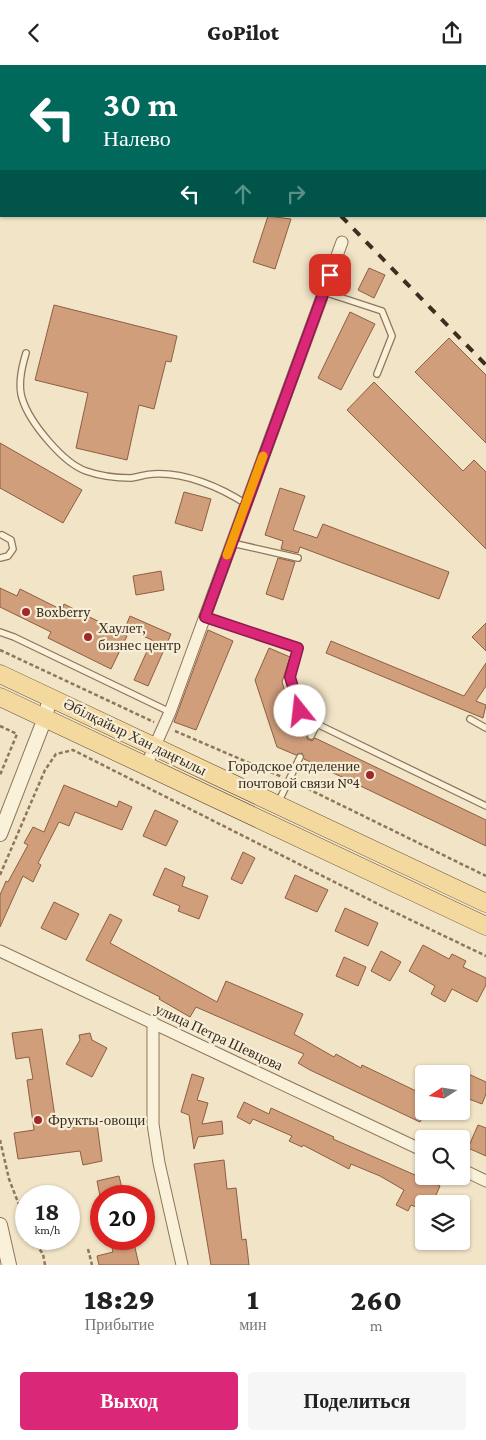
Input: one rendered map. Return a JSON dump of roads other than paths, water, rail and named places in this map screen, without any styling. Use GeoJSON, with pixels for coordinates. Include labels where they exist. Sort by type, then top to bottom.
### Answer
{"type":"FeatureCollection","features":[{"type":"Feature","properties":{"kind":"main road","name":"Әбілқайыр Хан даңғылы"},"geometry":{"type":"LineString","coordinates":[[0,674],[486,903]]}},
{"type":"Feature","properties":{"kind":"main road","name":"Әбілқайыр Хан даңғылы"},"geometry":{"type":"LineString","coordinates":[[0,697],[486,925]]}},
{"type":"Feature","properties":{"kind":"street"},"geometry":{"type":"LineString","coordinates":[[146,765],[170,712],[342,242]]}},
{"type":"Feature","properties":{"kind":"street"},"geometry":{"type":"LineString","coordinates":[[0,834],[45,718],[50,697]]}},
{"type":"Feature","properties":{"kind":"street","name":"улица Петра Шевцова"},"geometry":{"type":"LineString","coordinates":[[0,951],[415,1147]]}},
{"type":"Feature","properties":{"kind":"street"},"geometry":{"type":"LineString","coordinates":[[152,1022],[153,1124],[159,1163],[182,1265]]}},
{"type":"Feature","properties":{"kind":"street"},"geometry":{"type":"LineString","coordinates":[[470,1173],[486,1181]]}},
{"type":"Feature","properties":{"kind":"street"},"geometry":{"type":"LineString","coordinates":[[0,1225],[9,1265]]}},
{"type":"Feature","properties":{"kind":"lane"},"geometry":{"type":"LineString","coordinates":[[324,291],[382,311],[392,336],[377,374]]}},
{"type":"Feature","properties":{"kind":"lane"},"geometry":{"type":"LineString","coordinates":[[26,353],[22,368],[22,397],[31,418],[47,438],[68,459],[84,471],[104,476],[131,478],[153,473],[172,475],[223,489],[246,504]]}},
{"type":"Feature","properties":{"kind":"lane"},"geometry":{"type":"LineString","coordinates":[[0,559],[8,556],[13,549],[11,540],[2,535]]}},
{"type":"Feature","properties":{"kind":"lane"},"geometry":{"type":"LineString","coordinates":[[232,543],[298,558]]}},
{"type":"Feature","properties":{"kind":"lane"},"geometry":{"type":"LineString","coordinates":[[205,617],[298,648],[290,677],[300,711],[317,724],[486,806]]}},
{"type":"Feature","properties":{"kind":"lane"},"geometry":{"type":"LineString","coordinates":[[0,632],[170,712]]}},
{"type":"Feature","properties":{"kind":"lane"},"geometry":{"type":"LineString","coordinates":[[470,719],[486,728]]}},
{"type":"Feature","properties":{"kind":"lane"},"geometry":{"type":"LineString","coordinates":[[311,736],[317,724]]}},
{"type":"Feature","properties":{"kind":"lane"},"geometry":{"type":"LineString","coordinates":[[277,805],[300,757]]}},
{"type":"Feature","properties":{"kind":"railway"},"geometry":{"type":"LineString","coordinates":[[342,217],[486,365]]}},
{"type":"Feature","properties":{"kind":"place","name":"Boxberry"},"geometry":{"type":"Point","coordinates":[26,612]}},
{"type":"Feature","properties":{"kind":"place","name":"Хаулет, бизнес центр"},"geometry":{"type":"Point","coordinates":[88,637]}},
{"type":"Feature","properties":{"kind":"place","name":"Городское отделение почтовой связи №4"},"geometry":{"type":"Point","coordinates":[370,775]}},
{"type":"Feature","properties":{"kind":"place","name":"Фрукты-овощи"},"geometry":{"type":"Point","coordinates":[38,1120]}}]}
